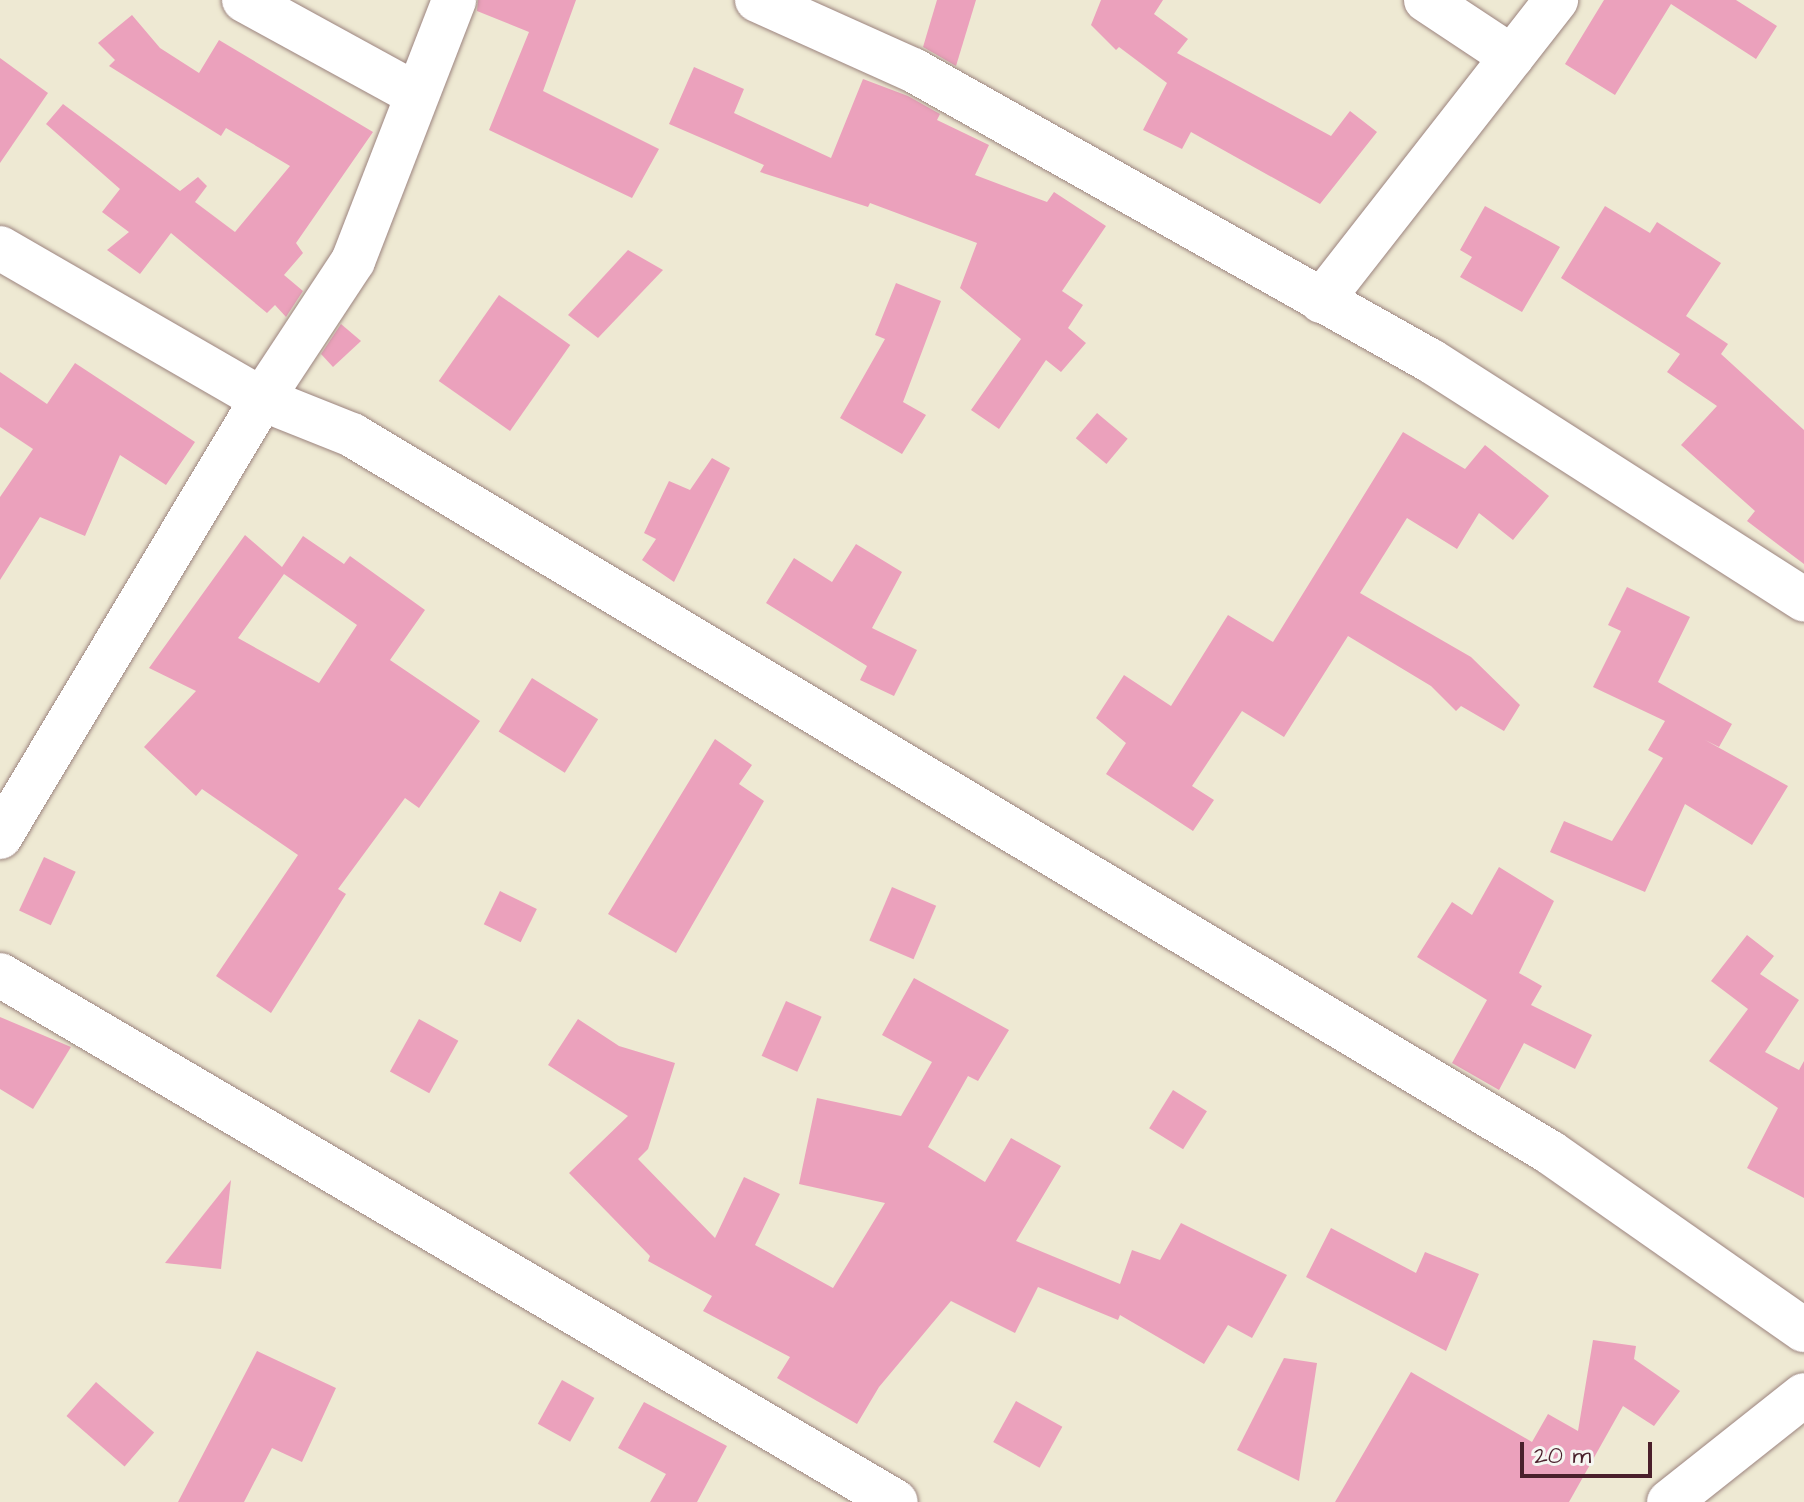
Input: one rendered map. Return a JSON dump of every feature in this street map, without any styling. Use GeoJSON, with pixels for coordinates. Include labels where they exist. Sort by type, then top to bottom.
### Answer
{"type":"FeatureCollection","features":[{"type":"Feature","properties":{"kind":"street"},"geometry":{"type":"LineString","coordinates":[[244,0],[416,94]]}},
{"type":"Feature","properties":{"kind":"street"},"geometry":{"type":"LineString","coordinates":[[0,837],[262,399],[353,261],[454,0]]}},
{"type":"Feature","properties":{"kind":"street"},"geometry":{"type":"LineString","coordinates":[[757,0],[913,70],[1431,361],[1804,600]]}},
{"type":"Feature","properties":{"kind":"street"},"geometry":{"type":"LineString","coordinates":[[1426,0],[1512,57]]}},
{"type":"Feature","properties":{"kind":"street"},"geometry":{"type":"LineString","coordinates":[[1321,301],[1556,0]]}},
{"type":"Feature","properties":{"kind":"street"},"geometry":{"type":"LineString","coordinates":[[0,248],[262,399],[352,435],[1551,1153],[1804,1330]]}},
{"type":"Feature","properties":{"kind":"street"},"geometry":{"type":"LineString","coordinates":[[0,975],[896,1502]]}},
{"type":"Feature","properties":{"kind":"street"},"geometry":{"type":"LineString","coordinates":[[1669,1502],[1804,1395]]}},
{"type":"Feature","properties":{"kind":"building"},"geometry":{"type":"Polygon","coordinates":[[[478,0],[576,0],[543,91],[659,149],[632,198],[489,130],[529,32],[477,11],[478,0]]]}},
{"type":"Feature","properties":{"kind":"building"},"geometry":{"type":"Polygon","coordinates":[[[937,0],[976,0],[956,66],[923,47],[937,0]]]}},
{"type":"Feature","properties":{"kind":"building"},"geometry":{"type":"Polygon","coordinates":[[[1101,0],[1163,0],[1154,14],[1188,39],[1177,53],[1331,136],[1350,111],[1377,132],[1320,204],[1191,132],[1182,149],[1143,130],[1167,83],[1119,47],[1116,50],[1091,25],[1101,0]]]}},
{"type":"Feature","properties":{"kind":"building"},"geometry":{"type":"Polygon","coordinates":[[[1604,0],[1736,0],[1777,26],[1756,59],[1671,4],[1615,95],[1565,64],[1604,0]]]}},
{"type":"Feature","properties":{"kind":"building"},"geometry":{"type":"Polygon","coordinates":[[[132,15],[160,48],[199,73],[219,40],[373,132],[296,243],[303,253],[284,275],[303,291],[286,317],[275,305],[267,313],[171,233],[140,274],[107,250],[129,232],[102,212],[120,189],[46,124],[63,104],[180,191],[198,177],[207,186],[195,202],[235,232],[290,166],[226,128],[221,136],[109,66],[115,60],[98,43],[132,15]]]}},
{"type":"Feature","properties":{"kind":"building"},"geometry":{"type":"Polygon","coordinates":[[[0,58],[48,93],[0,163],[0,58]]]}},
{"type":"Feature","properties":{"kind":"building"},"geometry":{"type":"Polygon","coordinates":[[[694,67],[744,89],[734,113],[831,158],[863,79],[908,96],[940,114],[937,120],[989,145],[975,175],[1047,202],[1054,192],[1106,226],[1062,291],[1083,305],[1068,328],[1086,343],[1061,372],[1046,360],[999,429],[971,410],[1021,339],[960,288],[977,243],[870,203],[868,207],[760,172],[764,165],[669,124],[694,67]]]}},
{"type":"Feature","properties":{"kind":"building"},"geometry":{"type":"Polygon","coordinates":[[[1485,206],[1560,247],[1522,312],[1460,277],[1472,257],[1460,250],[1485,206]]]}},
{"type":"Feature","properties":{"kind":"building"},"geometry":{"type":"Polygon","coordinates":[[[1605,206],[1650,233],[1657,222],[1721,263],[1686,316],[1728,344],[1721,354],[1804,430],[1804,564],[1747,521],[1755,511],[1681,445],[1717,406],[1667,372],[1680,354],[1561,278],[1605,206]]]}},
{"type":"Feature","properties":{"kind":"building"},"geometry":{"type":"Polygon","coordinates":[[[628,250],[663,270],[598,338],[568,315],[628,250]]]}},
{"type":"Feature","properties":{"kind":"building"},"geometry":{"type":"Polygon","coordinates":[[[896,283],[941,301],[903,402],[926,415],[902,454],[840,418],[885,339],[875,335],[896,283]]]}},
{"type":"Feature","properties":{"kind":"building"},"geometry":{"type":"Polygon","coordinates":[[[499,295],[570,345],[510,431],[439,381],[499,295]]]}},
{"type":"Feature","properties":{"kind":"building"},"geometry":{"type":"Polygon","coordinates":[[[341,324],[361,341],[333,367],[321,354],[341,324]]]}},
{"type":"Feature","properties":{"kind":"building"},"geometry":{"type":"Polygon","coordinates":[[[75,363],[195,442],[166,485],[120,455],[85,536],[40,517],[0,580],[0,497],[33,449],[0,427],[0,372],[47,404],[75,363]]]}},
{"type":"Feature","properties":{"kind":"building"},"geometry":{"type":"Polygon","coordinates":[[[1097,413],[1128,439],[1106,464],[1076,438],[1097,413]]]}},
{"type":"Feature","properties":{"kind":"building"},"geometry":{"type":"Polygon","coordinates":[[[1403,432],[1465,469],[1485,445],[1549,496],[1513,540],[1479,513],[1457,549],[1407,518],[1360,593],[1471,657],[1520,705],[1504,731],[1461,706],[1456,711],[1431,686],[1348,636],[1284,737],[1242,711],[1192,786],[1214,800],[1193,831],[1106,774],[1126,743],[1096,718],[1124,675],[1171,706],[1228,615],[1273,642],[1403,432]]]}},
{"type":"Feature","properties":{"kind":"building"},"geometry":{"type":"Polygon","coordinates":[[[712,458],[730,468],[674,582],[642,560],[656,539],[644,533],[669,481],[690,490],[712,458]]]}},
{"type":"Feature","properties":{"kind":"building"},"geometry":{"type":"Polygon","coordinates":[[[245,535],[282,567],[303,536],[344,564],[350,556],[425,610],[390,660],[480,721],[419,808],[405,798],[338,889],[346,894],[271,1013],[216,976],[298,855],[202,789],[196,796],[144,747],[196,691],[149,668],[245,535]],[[284,574],[238,638],[319,683],[357,625],[284,574]]]}},
{"type":"Feature","properties":{"kind":"building"},"geometry":{"type":"Polygon","coordinates":[[[856,544],[902,572],[872,628],[917,650],[894,696],[860,680],[867,666],[766,603],[794,558],[832,582],[856,544]]]}},
{"type":"Feature","properties":{"kind":"building"},"geometry":{"type":"Polygon","coordinates":[[[1627,587],[1690,617],[1658,682],[1732,724],[1719,747],[1705,740],[1788,786],[1752,845],[1685,804],[1645,892],[1550,852],[1564,821],[1612,841],[1663,758],[1648,750],[1665,721],[1593,687],[1621,631],[1608,625],[1627,587]]]}},
{"type":"Feature","properties":{"kind":"building"},"geometry":{"type":"Polygon","coordinates":[[[532,678],[598,719],[565,773],[499,731],[532,678]]]}},
{"type":"Feature","properties":{"kind":"building"},"geometry":{"type":"Polygon","coordinates":[[[715,739],[752,765],[739,784],[764,801],[676,953],[608,914],[715,739]]]}},
{"type":"Feature","properties":{"kind":"building"},"geometry":{"type":"Polygon","coordinates":[[[44,857],[76,872],[51,925],[19,910],[44,857]]]}},
{"type":"Feature","properties":{"kind":"building"},"geometry":{"type":"Polygon","coordinates":[[[1499,867],[1554,901],[1519,973],[1542,986],[1531,1005],[1592,1035],[1575,1069],[1524,1043],[1499,1090],[1452,1063],[1487,1000],[1417,957],[1452,902],[1472,915],[1499,867]]]}},
{"type":"Feature","properties":{"kind":"building"},"geometry":{"type":"Polygon","coordinates":[[[892,887],[936,906],[914,959],[869,940],[892,887]]]}},
{"type":"Feature","properties":{"kind":"building"},"geometry":{"type":"Polygon","coordinates":[[[500,891],[537,909],[521,942],[484,924],[500,891]]]}},
{"type":"Feature","properties":{"kind":"building"},"geometry":{"type":"Polygon","coordinates":[[[1747,935],[1774,956],[1760,974],[1799,1000],[1765,1052],[1799,1070],[1804,1061],[1804,1198],[1747,1168],[1778,1108],[1709,1061],[1748,1009],[1711,981],[1747,935]]]}},
{"type":"Feature","properties":{"kind":"building"},"geometry":{"type":"Polygon","coordinates":[[[914,978],[1009,1030],[978,1081],[968,1076],[928,1147],[985,1182],[1011,1138],[1061,1166],[1016,1241],[1120,1284],[1132,1250],[1160,1260],[1181,1223],[1287,1275],[1252,1338],[1228,1325],[1204,1364],[1120,1315],[1118,1320],[1038,1287],[1015,1333],[951,1301],[879,1387],[857,1424],[777,1378],[790,1357],[703,1311],[712,1296],[648,1261],[650,1256],[569,1173],[628,1116],[548,1065],[578,1019],[619,1046],[675,1063],[648,1149],[638,1159],[715,1238],[744,1177],[780,1194],[755,1245],[833,1288],[885,1203],[799,1184],[817,1098],[901,1116],[932,1062],[882,1035],[914,978]]]}},
{"type":"Feature","properties":{"kind":"building"},"geometry":{"type":"Polygon","coordinates":[[[786,1001],[822,1017],[797,1072],[762,1056],[786,1001]]]}},
{"type":"Feature","properties":{"kind":"building"},"geometry":{"type":"Polygon","coordinates":[[[0,1017],[71,1047],[33,1109],[0,1089],[0,1017]]]}},
{"type":"Feature","properties":{"kind":"building"},"geometry":{"type":"Polygon","coordinates":[[[419,1019],[458,1041],[429,1093],[390,1071],[419,1019]]]}},
{"type":"Feature","properties":{"kind":"building"},"geometry":{"type":"Polygon","coordinates":[[[1173,1090],[1207,1111],[1183,1149],[1149,1128],[1173,1090]]]}},
{"type":"Feature","properties":{"kind":"building"},"geometry":{"type":"Polygon","coordinates":[[[231,1180],[221,1269],[165,1263],[231,1180]]]}},
{"type":"Feature","properties":{"kind":"building"},"geometry":{"type":"Polygon","coordinates":[[[1331,1228],[1416,1273],[1425,1252],[1479,1274],[1446,1351],[1306,1277],[1331,1228]]]}},
{"type":"Feature","properties":{"kind":"building"},"geometry":{"type":"Polygon","coordinates":[[[1593,1340],[1636,1346],[1634,1359],[1680,1391],[1654,1426],[1623,1406],[1569,1502],[1335,1502],[1411,1372],[1532,1442],[1548,1414],[1578,1431],[1593,1340]]]}},
{"type":"Feature","properties":{"kind":"building"},"geometry":{"type":"Polygon","coordinates":[[[257,1351],[336,1388],[302,1462],[272,1448],[244,1502],[178,1502],[257,1351]]]}},
{"type":"Feature","properties":{"kind":"building"},"geometry":{"type":"Polygon","coordinates":[[[1284,1358],[1317,1363],[1299,1481],[1237,1450],[1284,1358]]]}},
{"type":"Feature","properties":{"kind":"building"},"geometry":{"type":"Polygon","coordinates":[[[562,1380],[594,1398],[570,1442],[538,1424],[562,1380]]]}},
{"type":"Feature","properties":{"kind":"building"},"geometry":{"type":"Polygon","coordinates":[[[96,1382],[154,1433],[125,1466],[66,1416],[96,1382]]]}},
{"type":"Feature","properties":{"kind":"building"},"geometry":{"type":"Polygon","coordinates":[[[1016,1401],[1062,1427],[1040,1468],[993,1442],[1016,1401]]]}},
{"type":"Feature","properties":{"kind":"building"},"geometry":{"type":"Polygon","coordinates":[[[644,1402],[727,1446],[697,1502],[650,1502],[666,1474],[618,1448],[644,1402]]]}}]}
